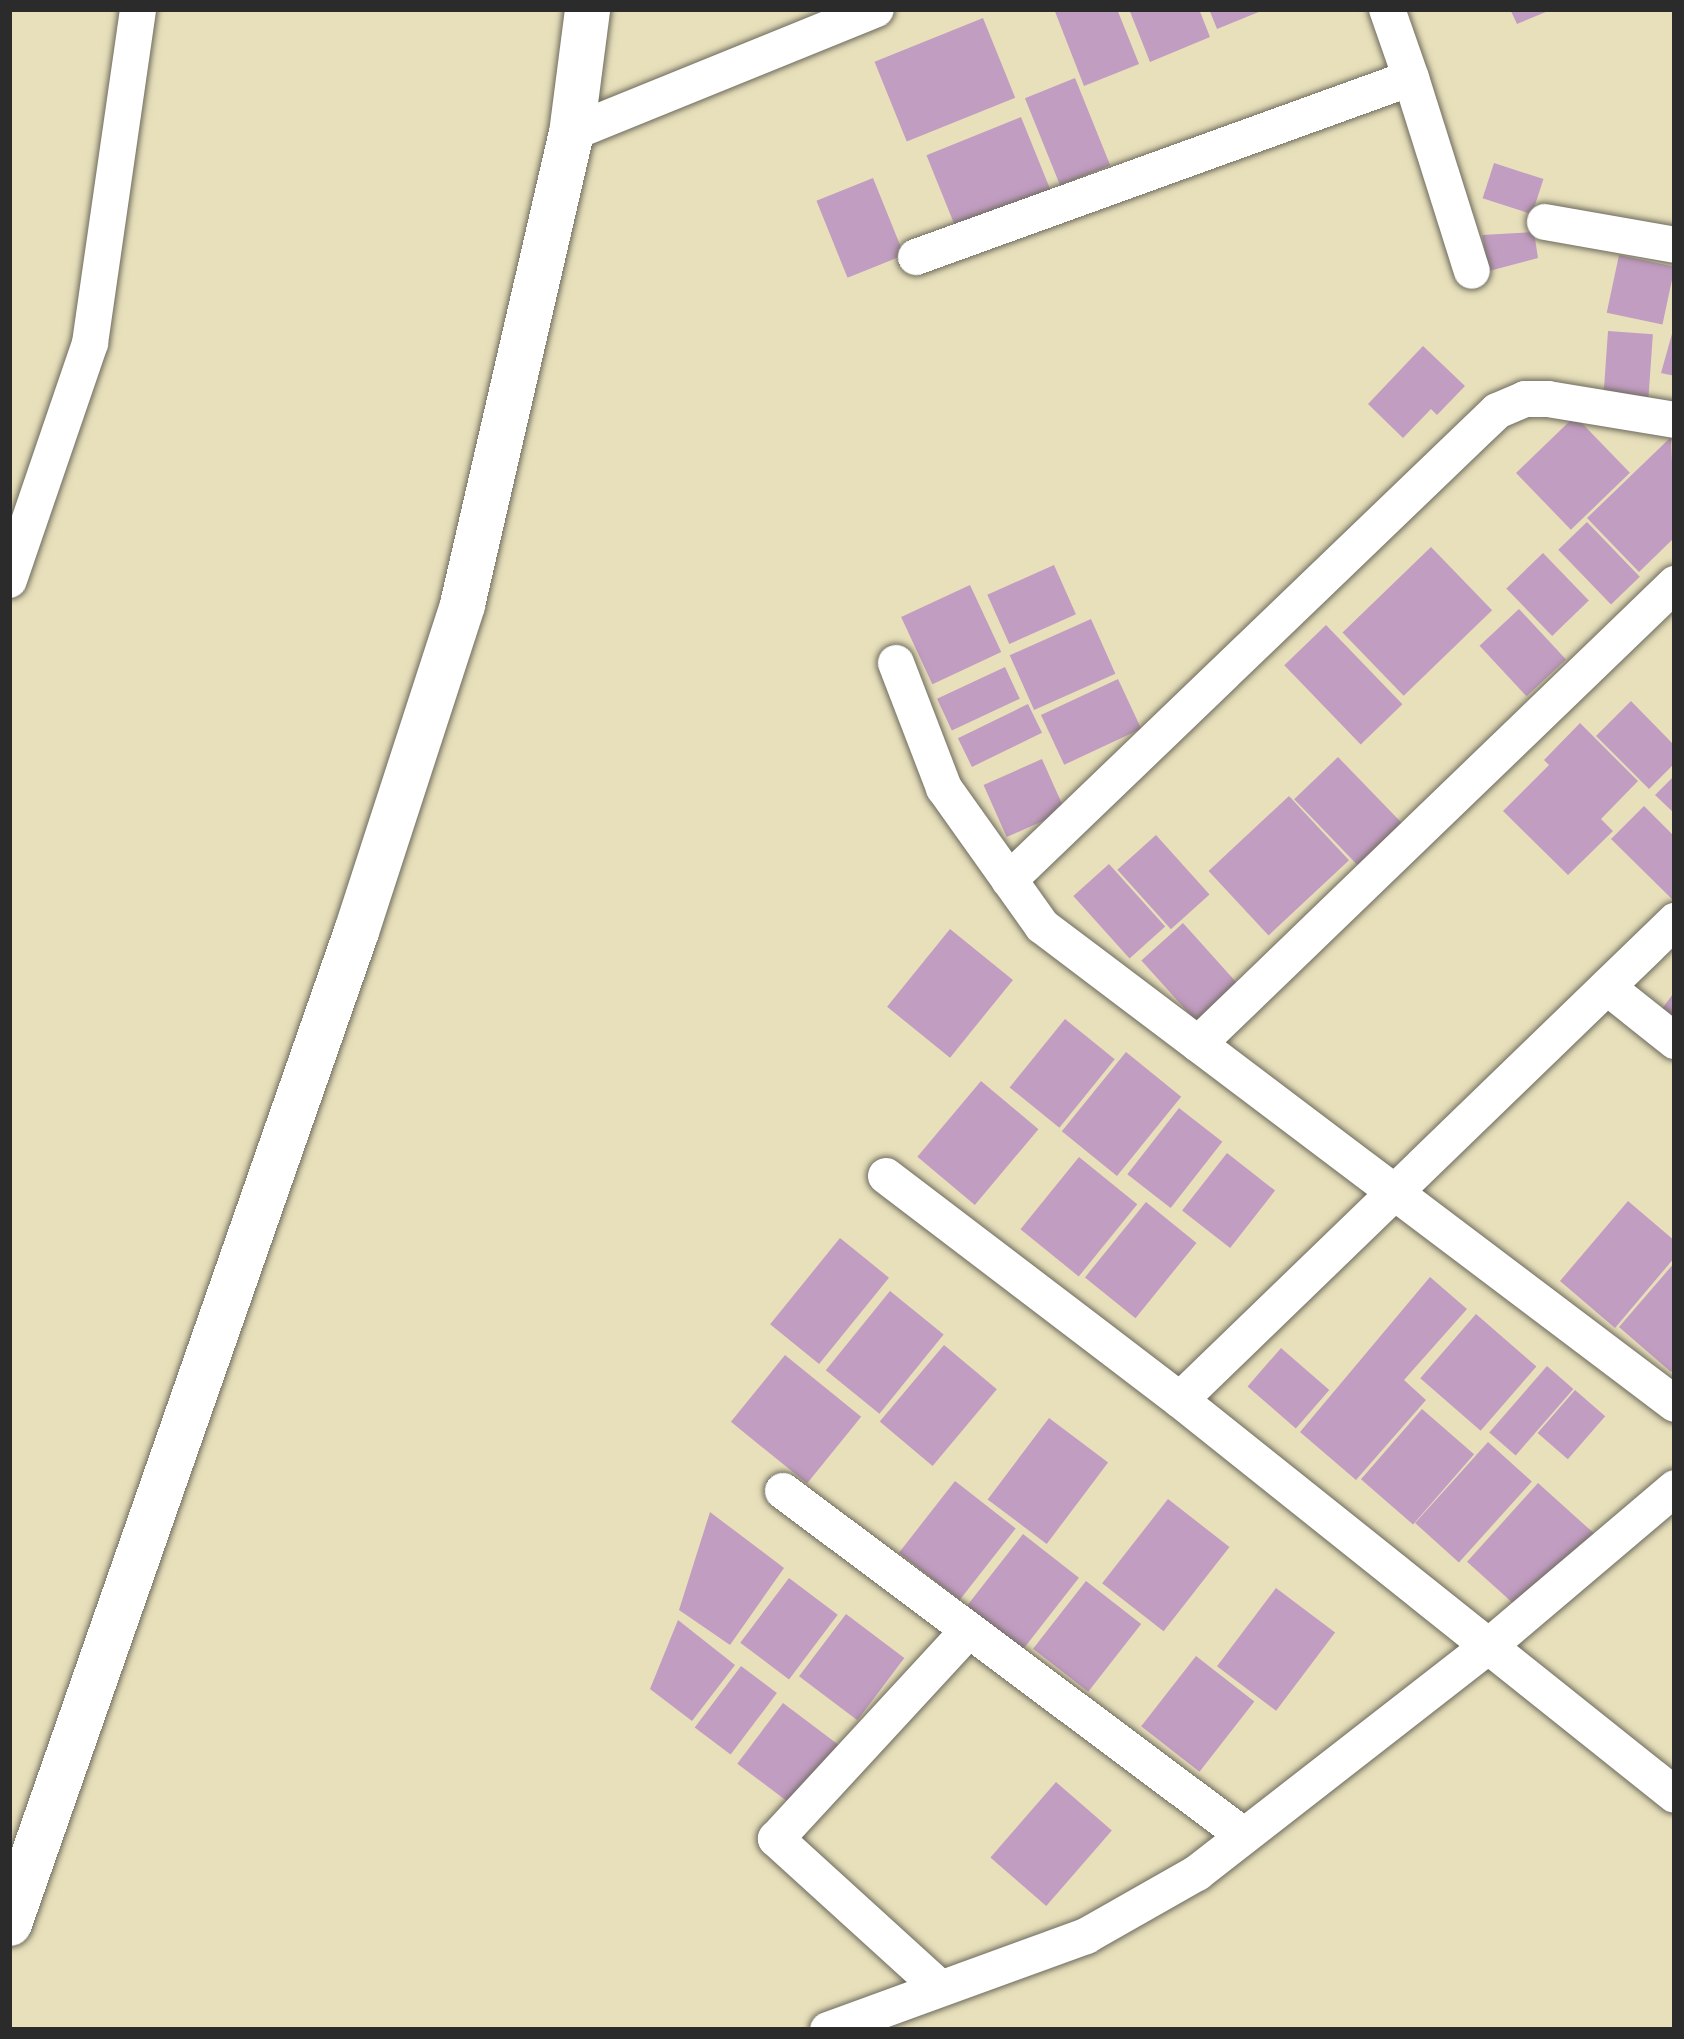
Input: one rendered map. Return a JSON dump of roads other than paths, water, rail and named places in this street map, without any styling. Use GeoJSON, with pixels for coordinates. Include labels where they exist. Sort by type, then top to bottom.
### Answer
{"type":"FeatureCollection","features":[{"type":"Feature","properties":{"kind":"street"},"geometry":{"type":"LineString","coordinates":[[9,580],[90,343],[138,9]]}},
{"type":"Feature","properties":{"kind":"street"},"geometry":{"type":"LineString","coordinates":[[9,1923],[356,931],[456,624],[488,508],[571,133],[587,9]]}},
{"type":"Feature","properties":{"kind":"street"},"geometry":{"type":"LineString","coordinates":[[571,133],[876,9]]}},
{"type":"Feature","properties":{"kind":"street"},"geometry":{"type":"LineString","coordinates":[[1387,9],[1472,271]]}},
{"type":"Feature","properties":{"kind":"street"},"geometry":{"type":"LineString","coordinates":[[916,257],[1411,78]]}},
{"type":"Feature","properties":{"kind":"street"},"geometry":{"type":"LineString","coordinates":[[1545,222],[1675,245]]}},
{"type":"Feature","properties":{"kind":"street"},"geometry":{"type":"LineString","coordinates":[[1009,880],[1497,411],[1525,399],[1549,398],[1675,420]]}},
{"type":"Feature","properties":{"kind":"street"},"geometry":{"type":"LineString","coordinates":[[1198,1044],[1675,584]]}},
{"type":"Feature","properties":{"kind":"street"},"geometry":{"type":"LineString","coordinates":[[896,664],[944,788],[1042,926],[1675,1404]]}},
{"type":"Feature","properties":{"kind":"street"},"geometry":{"type":"LineString","coordinates":[[1180,1400],[1675,921]]}},
{"type":"Feature","properties":{"kind":"street"},"geometry":{"type":"LineString","coordinates":[[1607,987],[1675,1041]]}},
{"type":"Feature","properties":{"kind":"street"},"geometry":{"type":"LineString","coordinates":[[886,1176],[1180,1400],[1675,1795]]}},
{"type":"Feature","properties":{"kind":"street"},"geometry":{"type":"LineString","coordinates":[[827,2030],[1086,1936],[1197,1873],[1489,1646],[1675,1488]]}},
{"type":"Feature","properties":{"kind":"street"},"geometry":{"type":"LineString","coordinates":[[783,1491],[1243,1835]]}},
{"type":"Feature","properties":{"kind":"street"},"geometry":{"type":"LineString","coordinates":[[940,1988],[776,1839],[969,1630]]}}]}
